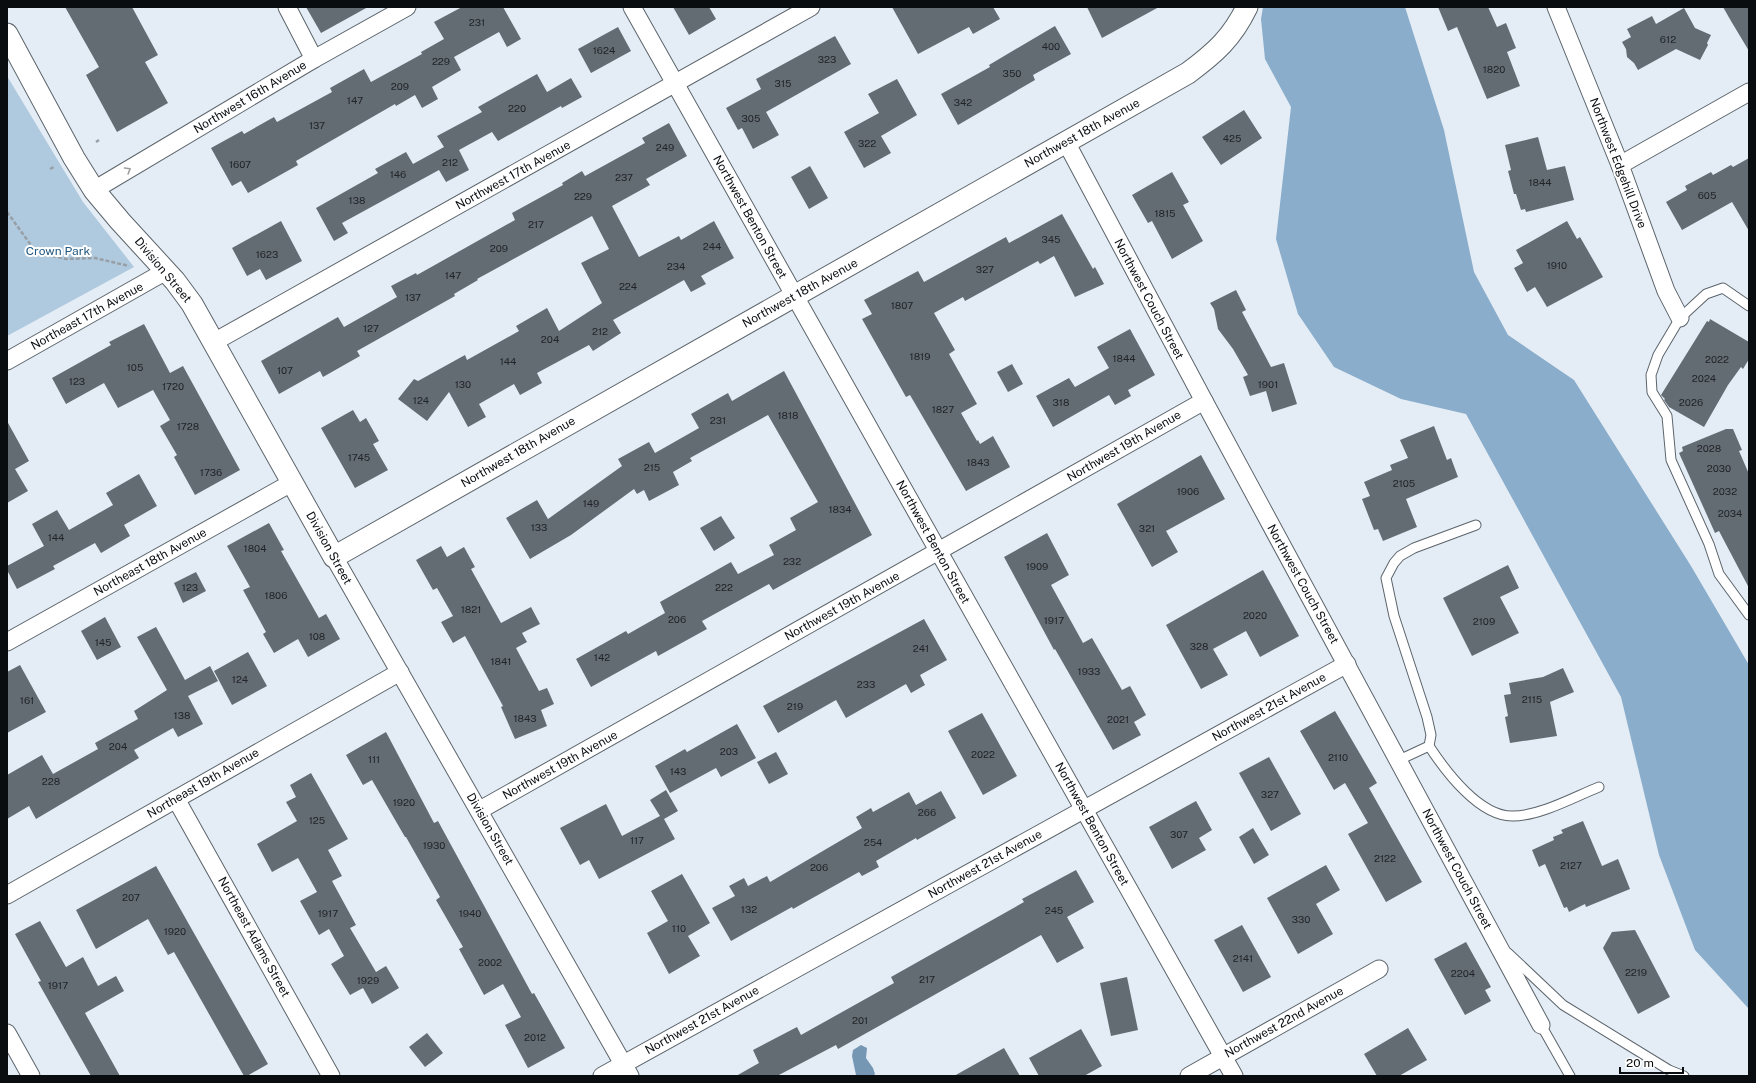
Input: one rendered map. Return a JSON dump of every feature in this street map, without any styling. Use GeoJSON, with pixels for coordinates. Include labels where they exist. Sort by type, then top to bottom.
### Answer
{"type":"FeatureCollection","features":[{"type":"Feature","properties":{"kind":"street"},"geometry":{"type":"LineString","coordinates":[[287,7],[314,59]]}},
{"type":"Feature","properties":{"kind":"street","name":"Northwest 16th Avenue"},"geometry":{"type":"LineString","coordinates":[[94,190],[314,59],[407,7]]}},
{"type":"Feature","properties":{"kind":"street","name":"Northwest Benton Street"},"geometry":{"type":"LineString","coordinates":[[632,7],[1234,1076]]}},
{"type":"Feature","properties":{"kind":"street","name":"Northwest 17th Avenue"},"geometry":{"type":"LineString","coordinates":[[214,342],[811,7]]}},
{"type":"Feature","properties":{"kind":"street","name":"Northwest 18th Avenue"},"geometry":{"type":"LineString","coordinates":[[334,557],[1188,73],[1217,52],[1239,22],[1247,7]]}},
{"type":"Feature","properties":{"kind":"street","name":"Northwest Edgehill Drive"},"geometry":{"type":"LineString","coordinates":[[1556,7],[1620,165],[1666,291],[1680,318]]}},
{"type":"Feature","properties":{"kind":"street","name":"Division Street"},"geometry":{"type":"LineString","coordinates":[[7,34],[74,158],[94,190],[166,271],[192,304],[334,557],[480,810],[627,1070]]}},
{"type":"Feature","properties":{"kind":"street"},"geometry":{"type":"LineString","coordinates":[[1620,165],[1749,92]]}},
{"type":"Feature","properties":{"kind":"street","name":"Northwest Couch Street"},"geometry":{"type":"LineString","coordinates":[[1066,142],[1541,1025]]}},
{"type":"Feature","properties":{"kind":"street","name":"Northeast 17th Avenue"},"geometry":{"type":"LineString","coordinates":[[7,361],[166,271]]}},
{"type":"Feature","properties":{"kind":"street","name":"Northwest 19th Avenue"},"geometry":{"type":"LineString","coordinates":[[480,810],[1204,401]]}},
{"type":"Feature","properties":{"kind":"street","name":"Northeast 18th Avenue"},"geometry":{"type":"LineString","coordinates":[[7,642],[293,482]]}},
{"type":"Feature","properties":{"kind":"street","name":"Northwest 21st Avenue"},"geometry":{"type":"LineString","coordinates":[[602,1076],[627,1070],[1085,810],[1347,664]]}},
{"type":"Feature","properties":{"kind":"street","name":"Northeast 19th Avenue"},"geometry":{"type":"LineString","coordinates":[[7,895],[400,672]]}},
{"type":"Feature","properties":{"kind":"street","name":"Northeast Adams Street"},"geometry":{"type":"LineString","coordinates":[[176,799],[331,1076]]}},
{"type":"Feature","properties":{"kind":"street","name":"Northwest 22nd Avenue"},"geometry":{"type":"LineString","coordinates":[[1189,1076],[1379,969]]}},
{"type":"Feature","properties":{"kind":"street"},"geometry":{"type":"LineString","coordinates":[[7,1033],[31,1076]]}},
{"type":"Feature","properties":{"kind":"lane"},"geometry":{"type":"LineString","coordinates":[[1749,306],[1723,288],[1706,294],[1680,318],[1658,355],[1651,375],[1652,392],[1667,416],[1671,460],[1710,544],[1719,574],[1749,615]]}},
{"type":"Feature","properties":{"kind":"lane"},"geometry":{"type":"LineString","coordinates":[[1476,526],[1414,548],[1400,556],[1394,562],[1386,578],[1394,616],[1427,717],[1431,735],[1430,746],[1441,765],[1464,790],[1501,816],[1526,815],[1599,787]]}},
{"type":"Feature","properties":{"kind":"lane"},"geometry":{"type":"LineString","coordinates":[[1399,760],[1430,746]]}},
{"type":"Feature","properties":{"kind":"lane"},"geometry":{"type":"LineString","coordinates":[[1496,942],[1563,1005],[1669,1070],[1684,1076]]}},
{"type":"Feature","properties":{"kind":"lane"},"geometry":{"type":"LineString","coordinates":[[1541,1025],[1570,1076]]}},
{"type":"Feature","properties":{"kind":"path"},"geometry":{"type":"LineString","coordinates":[[50,170],[54,167]]}},
{"type":"Feature","properties":{"kind":"path"},"geometry":{"type":"LineString","coordinates":[[7,212],[36,252],[66,259],[95,258],[129,266]]}},
{"type":"Feature","properties":{"kind":"green space","name":"Crown Park"},"geometry":{"type":"Polygon","coordinates":[[[7,76],[83,202],[134,267],[7,336],[7,76]]]}},
{"type":"Feature","properties":{"kind":"shaded area"},"geometry":{"type":"Polygon","coordinates":[[[1263,7],[1405,7],[1444,130],[1474,272],[1508,335],[1574,380],[1691,566],[1749,665],[1749,1009],[1695,950],[1659,855],[1621,697],[1466,414],[1401,399],[1334,367],[1298,314],[1276,239],[1291,107],[1265,59],[1261,19],[1263,7]]]}},
{"type":"Feature","properties":{"kind":"shaded area"},"geometry":{"type":"Polygon","coordinates":[[[861,1045],[867,1048],[866,1058],[873,1068],[875,1074],[873,1076],[856,1075],[852,1056],[853,1050],[861,1045]]]}},
{"type":"Feature","properties":{"kind":"building"},"geometry":{"type":"Polygon","coordinates":[[[65,7],[132,7],[158,55],[145,62],[168,103],[117,132],[86,75],[99,67],[65,7]]]}},
{"type":"Feature","properties":{"kind":"building"},"geometry":{"type":"Polygon","coordinates":[[[306,7],[368,7],[321,33],[306,7]]]}},
{"type":"Feature","properties":{"kind":"building"},"geometry":{"type":"Polygon","coordinates":[[[462,7],[503,7],[521,39],[507,47],[499,32],[454,57],[461,70],[432,87],[438,99],[422,108],[415,95],[396,106],[395,104],[296,161],[298,165],[248,193],[241,181],[232,186],[211,148],[242,131],[244,134],[274,117],[277,122],[332,92],[330,88],[364,69],[371,82],[422,54],[421,52],[444,39],[434,22],[462,7]]]}},
{"type":"Feature","properties":{"kind":"building"},"geometry":{"type":"Polygon","coordinates":[[[673,7],[709,7],[716,19],[689,35],[673,7]]]}},
{"type":"Feature","properties":{"kind":"building"},"geometry":{"type":"Polygon","coordinates":[[[892,7],[993,7],[1000,19],[973,34],[969,27],[918,54],[892,7]]]}},
{"type":"Feature","properties":{"kind":"building"},"geometry":{"type":"Polygon","coordinates":[[[1087,7],[1159,7],[1102,38],[1087,7]]]}},
{"type":"Feature","properties":{"kind":"building"},"geometry":{"type":"Polygon","coordinates":[[[1438,7],[1488,7],[1497,27],[1506,23],[1516,48],[1507,52],[1520,86],[1487,99],[1457,27],[1448,31],[1438,7]]]}},
{"type":"Feature","properties":{"kind":"building"},"geometry":{"type":"Polygon","coordinates":[[[1723,7],[1749,7],[1749,51],[1731,21],[1723,7]]]}},
{"type":"Feature","properties":{"kind":"building"},"geometry":{"type":"Polygon","coordinates":[[[1684,8],[1695,28],[1711,35],[1707,43],[1708,45],[1700,60],[1676,49],[1638,70],[1634,63],[1627,57],[1626,49],[1622,42],[1631,37],[1627,29],[1652,16],[1656,24],[1684,8]]]}},
{"type":"Feature","properties":{"kind":"building"},"geometry":{"type":"Polygon","coordinates":[[[1055,26],[1071,54],[1033,75],[1035,80],[958,125],[941,94],[990,67],[989,65],[1055,26]]]}},
{"type":"Feature","properties":{"kind":"building"},"geometry":{"type":"Polygon","coordinates":[[[618,27],[631,51],[591,73],[578,49],[618,27]]]}},
{"type":"Feature","properties":{"kind":"building"},"geometry":{"type":"Polygon","coordinates":[[[835,36],[851,64],[766,112],[779,135],[753,149],[742,128],[738,130],[726,108],[761,89],[756,79],[835,36]]]}},
{"type":"Feature","properties":{"kind":"building"},"geometry":{"type":"Polygon","coordinates":[[[537,74],[547,92],[571,78],[582,97],[562,108],[561,106],[498,141],[492,132],[459,150],[469,170],[446,182],[439,170],[342,223],[348,233],[334,241],[316,208],[378,173],[375,169],[406,152],[413,164],[444,147],[437,136],[482,112],[478,107],[537,74]]]}},
{"type":"Feature","properties":{"kind":"building"},"geometry":{"type":"Polygon","coordinates":[[[897,79],[917,115],[881,136],[891,153],[864,168],[844,132],[879,113],[868,94],[897,79]]]}},
{"type":"Feature","properties":{"kind":"building"},"geometry":{"type":"Polygon","coordinates":[[[1244,110],[1262,138],[1221,165],[1202,137],[1244,110]]]}},
{"type":"Feature","properties":{"kind":"building"},"geometry":{"type":"Polygon","coordinates":[[[669,123],[687,156],[646,179],[650,185],[612,206],[639,257],[679,236],[681,240],[714,221],[734,258],[701,276],[706,284],[691,292],[684,280],[613,320],[621,333],[593,351],[589,345],[537,373],[542,383],[520,395],[514,384],[479,404],[486,417],[468,427],[449,392],[427,421],[398,399],[414,379],[418,381],[465,355],[467,360],[519,331],[516,326],[547,308],[559,331],[602,303],[581,263],[609,249],[592,216],[477,279],[478,280],[454,294],[455,296],[357,351],[360,356],[323,377],[320,371],[279,394],[261,361],[338,317],[344,327],[397,297],[391,286],[416,273],[417,275],[515,220],[512,213],[563,185],[562,183],[582,171],[585,176],[645,143],[642,138],[669,123]]]}},
{"type":"Feature","properties":{"kind":"building"},"geometry":{"type":"Polygon","coordinates":[[[1538,137],[1547,170],[1565,166],[1574,200],[1526,212],[1525,209],[1521,210],[1516,194],[1514,194],[1508,171],[1511,170],[1505,145],[1538,137]]]}},
{"type":"Feature","properties":{"kind":"building"},"geometry":{"type":"Polygon","coordinates":[[[1749,158],[1749,231],[1732,202],[1682,230],[1666,202],[1687,190],[1685,186],[1711,172],[1713,175],[1731,165],[1733,167],[1749,158]]]}},
{"type":"Feature","properties":{"kind":"building"},"geometry":{"type":"Polygon","coordinates":[[[810,166],[828,198],[809,209],[791,177],[810,166]]]}},
{"type":"Feature","properties":{"kind":"building"},"geometry":{"type":"Polygon","coordinates":[[[1172,172],[1189,202],[1183,205],[1203,241],[1172,259],[1152,221],[1148,223],[1132,195],[1172,172]]]}},
{"type":"Feature","properties":{"kind":"building"},"geometry":{"type":"Polygon","coordinates":[[[1062,214],[1093,269],[1095,267],[1104,284],[1075,297],[1054,256],[1040,264],[1038,261],[965,301],[963,297],[934,313],[955,350],[949,354],[977,404],[961,413],[980,444],[993,436],[1010,467],[966,491],[910,395],[906,397],[862,319],[872,314],[864,300],[918,271],[924,282],[1006,237],[1009,243],[1062,214]]]}},
{"type":"Feature","properties":{"kind":"building"},"geometry":{"type":"Polygon","coordinates":[[[281,221],[302,261],[266,280],[260,269],[247,276],[232,248],[281,221]]]}},
{"type":"Feature","properties":{"kind":"building"},"geometry":{"type":"Polygon","coordinates":[[[1567,221],[1577,239],[1580,237],[1603,277],[1547,307],[1535,287],[1527,292],[1514,268],[1523,263],[1516,250],[1567,221]]]}},
{"type":"Feature","properties":{"kind":"building"},"geometry":{"type":"Polygon","coordinates":[[[1236,290],[1246,310],[1242,312],[1271,367],[1284,363],[1297,404],[1272,412],[1266,391],[1250,396],[1243,377],[1248,375],[1233,349],[1218,329],[1214,309],[1210,303],[1236,290]]]}},
{"type":"Feature","properties":{"kind":"building"},"geometry":{"type":"Polygon","coordinates":[[[1710,319],[1749,342],[1749,359],[1743,369],[1741,367],[1728,385],[1704,427],[1669,407],[1661,395],[1707,321],[1709,322],[1710,319]]]}},
{"type":"Feature","properties":{"kind":"building"},"geometry":{"type":"Polygon","coordinates":[[[144,324],[170,373],[183,366],[240,470],[195,495],[174,457],[177,455],[160,426],[170,420],[153,390],[118,408],[104,383],[66,404],[52,378],[111,345],[109,342],[144,324]]]}},
{"type":"Feature","properties":{"kind":"building"},"geometry":{"type":"Polygon","coordinates":[[[1130,329],[1155,375],[1128,390],[1131,396],[1115,405],[1109,395],[1053,427],[1036,396],[1069,378],[1075,387],[1109,368],[1097,347],[1130,329]]]}},
{"type":"Feature","properties":{"kind":"building"},"geometry":{"type":"Polygon","coordinates":[[[1012,364],[1023,384],[1008,392],[997,372],[1012,364]]]}},
{"type":"Feature","properties":{"kind":"building"},"geometry":{"type":"Polygon","coordinates":[[[784,371],[872,535],[773,590],[769,584],[702,621],[707,629],[658,656],[656,651],[591,687],[576,659],[626,631],[628,634],[665,613],[660,602],[731,562],[738,574],[774,555],[769,545],[796,530],[790,518],[818,502],[768,415],[690,458],[692,461],[673,472],[679,485],[649,501],[644,490],[637,494],[634,489],[571,535],[530,559],[506,518],[537,500],[548,519],[622,466],[618,459],[649,442],[655,453],[699,428],[691,414],[728,393],[732,401],[784,371]]]}},
{"type":"Feature","properties":{"kind":"building"},"geometry":{"type":"Polygon","coordinates":[[[353,410],[360,422],[366,418],[379,441],[373,444],[388,470],[355,488],[321,428],[353,410]]]}},
{"type":"Feature","properties":{"kind":"building"},"geometry":{"type":"Polygon","coordinates":[[[7,421],[29,461],[15,469],[28,491],[7,503],[7,421]]]}},
{"type":"Feature","properties":{"kind":"building"},"geometry":{"type":"Polygon","coordinates":[[[1434,426],[1447,460],[1451,458],[1458,477],[1406,499],[1417,527],[1383,541],[1378,529],[1374,530],[1362,499],[1370,496],[1364,482],[1392,470],[1390,465],[1408,458],[1400,440],[1434,426]]]}},
{"type":"Feature","properties":{"kind":"building"},"geometry":{"type":"Polygon","coordinates":[[[1726,429],[1733,429],[1742,450],[1739,451],[1749,474],[1749,588],[1719,531],[1715,533],[1679,453],[1683,451],[1682,447],[1726,429]]]}},
{"type":"Feature","properties":{"kind":"building"},"geometry":{"type":"Polygon","coordinates":[[[1201,455],[1225,499],[1166,531],[1178,552],[1152,567],[1117,504],[1201,455]]]}},
{"type":"Feature","properties":{"kind":"building"},"geometry":{"type":"Polygon","coordinates":[[[139,474],[157,506],[124,525],[130,536],[101,553],[95,543],[53,566],[55,569],[17,589],[7,570],[7,566],[44,546],[32,524],[57,510],[69,530],[113,505],[106,493],[139,474]]]}},
{"type":"Feature","properties":{"kind":"building"},"geometry":{"type":"Polygon","coordinates":[[[721,516],[735,538],[714,551],[700,528],[721,516]]]}},
{"type":"Feature","properties":{"kind":"building"},"geometry":{"type":"Polygon","coordinates":[[[269,523],[284,550],[281,551],[319,618],[326,614],[340,639],[308,657],[298,639],[274,653],[263,634],[266,632],[243,590],[250,587],[227,546],[269,523]]]}},
{"type":"Feature","properties":{"kind":"building"},"geometry":{"type":"Polygon","coordinates":[[[1047,533],[1069,575],[1051,585],[1083,643],[1092,638],[1122,690],[1130,686],[1146,715],[1134,722],[1141,735],[1113,750],[1055,649],[1054,650],[1004,557],[1047,533]]]}},
{"type":"Feature","properties":{"kind":"building"},"geometry":{"type":"Polygon","coordinates":[[[441,546],[447,557],[464,547],[475,567],[471,569],[501,623],[531,607],[540,624],[522,633],[527,642],[516,648],[539,691],[547,688],[554,704],[541,710],[547,726],[515,739],[501,707],[503,706],[465,636],[453,643],[441,622],[453,616],[437,588],[433,590],[416,560],[441,546]]]}},
{"type":"Feature","properties":{"kind":"building"},"geometry":{"type":"Polygon","coordinates":[[[1508,565],[1519,588],[1500,597],[1519,633],[1472,656],[1443,598],[1508,565]]]}},
{"type":"Feature","properties":{"kind":"building"},"geometry":{"type":"Polygon","coordinates":[[[1263,570],[1299,636],[1260,657],[1246,631],[1213,649],[1228,675],[1201,689],[1166,625],[1263,570]]]}},
{"type":"Feature","properties":{"kind":"building"},"geometry":{"type":"Polygon","coordinates":[[[196,572],[206,591],[183,603],[174,583],[196,572]]]}},
{"type":"Feature","properties":{"kind":"building"},"geometry":{"type":"Polygon","coordinates":[[[105,617],[121,647],[97,660],[81,631],[105,617]]]}},
{"type":"Feature","properties":{"kind":"building"},"geometry":{"type":"Polygon","coordinates":[[[924,619],[947,660],[920,675],[925,685],[911,693],[906,684],[846,718],[836,700],[778,733],[763,706],[924,619]]]}},
{"type":"Feature","properties":{"kind":"building"},"geometry":{"type":"Polygon","coordinates":[[[156,627],[185,680],[210,666],[218,681],[188,696],[203,724],[178,737],[173,728],[134,750],[139,758],[36,819],[29,806],[7,819],[7,775],[42,755],[53,774],[98,749],[95,743],[138,719],[134,711],[167,690],[137,637],[156,627]]]}},
{"type":"Feature","properties":{"kind":"building"},"geometry":{"type":"Polygon","coordinates":[[[248,652],[267,686],[232,705],[214,671],[248,652]]]}},
{"type":"Feature","properties":{"kind":"building"},"geometry":{"type":"Polygon","coordinates":[[[20,665],[46,712],[7,733],[7,672],[20,665]]]}},
{"type":"Feature","properties":{"kind":"building"},"geometry":{"type":"Polygon","coordinates":[[[1563,668],[1574,692],[1550,702],[1557,736],[1510,743],[1505,717],[1508,716],[1504,695],[1511,694],[1509,683],[1543,677],[1563,668]]]}},
{"type":"Feature","properties":{"kind":"building"},"geometry":{"type":"Polygon","coordinates":[[[1335,711],[1377,783],[1369,788],[1422,882],[1386,902],[1348,834],[1368,823],[1345,783],[1334,790],[1300,731],[1335,711]]]}},
{"type":"Feature","properties":{"kind":"building"},"geometry":{"type":"Polygon","coordinates":[[[982,713],[1017,776],[983,795],[948,731],[982,713]]]}},
{"type":"Feature","properties":{"kind":"building"},"geometry":{"type":"Polygon","coordinates":[[[737,724],[756,758],[721,777],[716,768],[670,793],[655,766],[685,749],[687,752],[737,724]]]}},
{"type":"Feature","properties":{"kind":"building"},"geometry":{"type":"Polygon","coordinates":[[[386,732],[434,823],[438,821],[532,994],[534,993],[565,1048],[528,1068],[505,1025],[521,1017],[503,984],[484,995],[459,949],[463,947],[436,900],[440,897],[406,837],[372,780],[363,785],[346,755],[386,732]]]}},
{"type":"Feature","properties":{"kind":"building"},"geometry":{"type":"Polygon","coordinates":[[[776,752],[788,774],[769,784],[757,762],[776,752]]]}},
{"type":"Feature","properties":{"kind":"building"},"geometry":{"type":"Polygon","coordinates":[[[1269,757],[1301,814],[1271,831],[1239,773],[1269,757]]]}},
{"type":"Feature","properties":{"kind":"building"},"geometry":{"type":"Polygon","coordinates":[[[311,773],[348,839],[328,850],[342,876],[332,881],[356,925],[350,928],[376,972],[386,966],[399,988],[372,1004],[363,988],[350,995],[331,964],[344,956],[329,929],[319,935],[300,901],[317,892],[298,858],[272,872],[257,844],[297,821],[286,802],[296,797],[290,785],[311,773]]]}},
{"type":"Feature","properties":{"kind":"building"},"geometry":{"type":"Polygon","coordinates":[[[666,790],[678,811],[664,819],[675,839],[599,879],[589,860],[580,865],[560,828],[606,804],[622,836],[660,816],[650,800],[666,790]]]}},
{"type":"Feature","properties":{"kind":"building"},"geometry":{"type":"Polygon","coordinates":[[[941,791],[956,818],[917,840],[916,838],[876,861],[879,867],[862,876],[859,872],[793,909],[792,907],[731,941],[712,908],[735,896],[729,886],[744,878],[748,886],[767,876],[770,882],[862,828],[856,817],[871,808],[873,812],[909,792],[916,805],[941,791]]]}},
{"type":"Feature","properties":{"kind":"building"},"geometry":{"type":"Polygon","coordinates":[[[1196,801],[1212,830],[1199,838],[1206,850],[1172,869],[1149,827],[1196,801]]]}},
{"type":"Feature","properties":{"kind":"building"},"geometry":{"type":"Polygon","coordinates":[[[1583,821],[1602,866],[1618,859],[1630,889],[1586,907],[1585,904],[1569,912],[1567,907],[1564,908],[1545,864],[1539,867],[1532,850],[1554,840],[1553,837],[1563,833],[1561,830],[1583,821]]]}},
{"type":"Feature","properties":{"kind":"building"},"geometry":{"type":"Polygon","coordinates":[[[1253,828],[1269,855],[1254,864],[1239,837],[1253,828]]]}},
{"type":"Feature","properties":{"kind":"building"},"geometry":{"type":"Polygon","coordinates":[[[1326,865],[1340,890],[1316,904],[1333,934],[1298,954],[1267,898],[1326,865]]]}},
{"type":"Feature","properties":{"kind":"building"},"geometry":{"type":"Polygon","coordinates":[[[156,866],[268,1064],[247,1076],[244,1076],[174,952],[168,955],[148,919],[96,949],[76,910],[156,866]]]}},
{"type":"Feature","properties":{"kind":"building"},"geometry":{"type":"Polygon","coordinates":[[[1076,870],[1094,902],[1067,917],[1084,948],[1057,963],[1041,935],[838,1049],[836,1045],[777,1076],[736,1076],[759,1063],[753,1050],[797,1027],[801,1035],[894,983],[891,977],[1024,902],[1022,899],[1076,870]]]}},
{"type":"Feature","properties":{"kind":"building"},"geometry":{"type":"Polygon","coordinates":[[[682,874],[710,923],[688,936],[700,956],[669,974],[647,933],[668,921],[651,891],[682,874]]]}},
{"type":"Feature","properties":{"kind":"building"},"geometry":{"type":"Polygon","coordinates":[[[40,921],[66,967],[83,957],[98,986],[116,976],[124,991],[85,1013],[120,1076],[91,1076],[38,982],[41,981],[15,934],[40,921]]]}},
{"type":"Feature","properties":{"kind":"building"},"geometry":{"type":"Polygon","coordinates":[[[1242,925],[1271,977],[1243,992],[1214,940],[1242,925]]]}},
{"type":"Feature","properties":{"kind":"building"},"geometry":{"type":"Polygon","coordinates":[[[1635,930],[1670,997],[1638,1014],[1603,948],[1612,932],[1635,930]]]}},
{"type":"Feature","properties":{"kind":"building"},"geometry":{"type":"Polygon","coordinates":[[[1466,942],[1491,987],[1485,990],[1491,1001],[1465,1015],[1434,959],[1466,942]]]}},
{"type":"Feature","properties":{"kind":"building"},"geometry":{"type":"Polygon","coordinates":[[[1127,977],[1138,1030],[1111,1036],[1100,983],[1127,977]]]}},
{"type":"Feature","properties":{"kind":"building"},"geometry":{"type":"Polygon","coordinates":[[[1408,1028],[1427,1060],[1399,1076],[1377,1076],[1364,1054],[1408,1028]]]}},
{"type":"Feature","properties":{"kind":"building"},"geometry":{"type":"Polygon","coordinates":[[[1081,1029],[1102,1066],[1084,1076],[1039,1076],[1029,1058],[1081,1029]]]}},
{"type":"Feature","properties":{"kind":"building"},"geometry":{"type":"Polygon","coordinates":[[[427,1033],[443,1053],[425,1067],[409,1047],[427,1033]]]}},
{"type":"Feature","properties":{"kind":"building"},"geometry":{"type":"Polygon","coordinates":[[[1004,1048],[1020,1076],[954,1076],[1004,1048]]]}}]}
